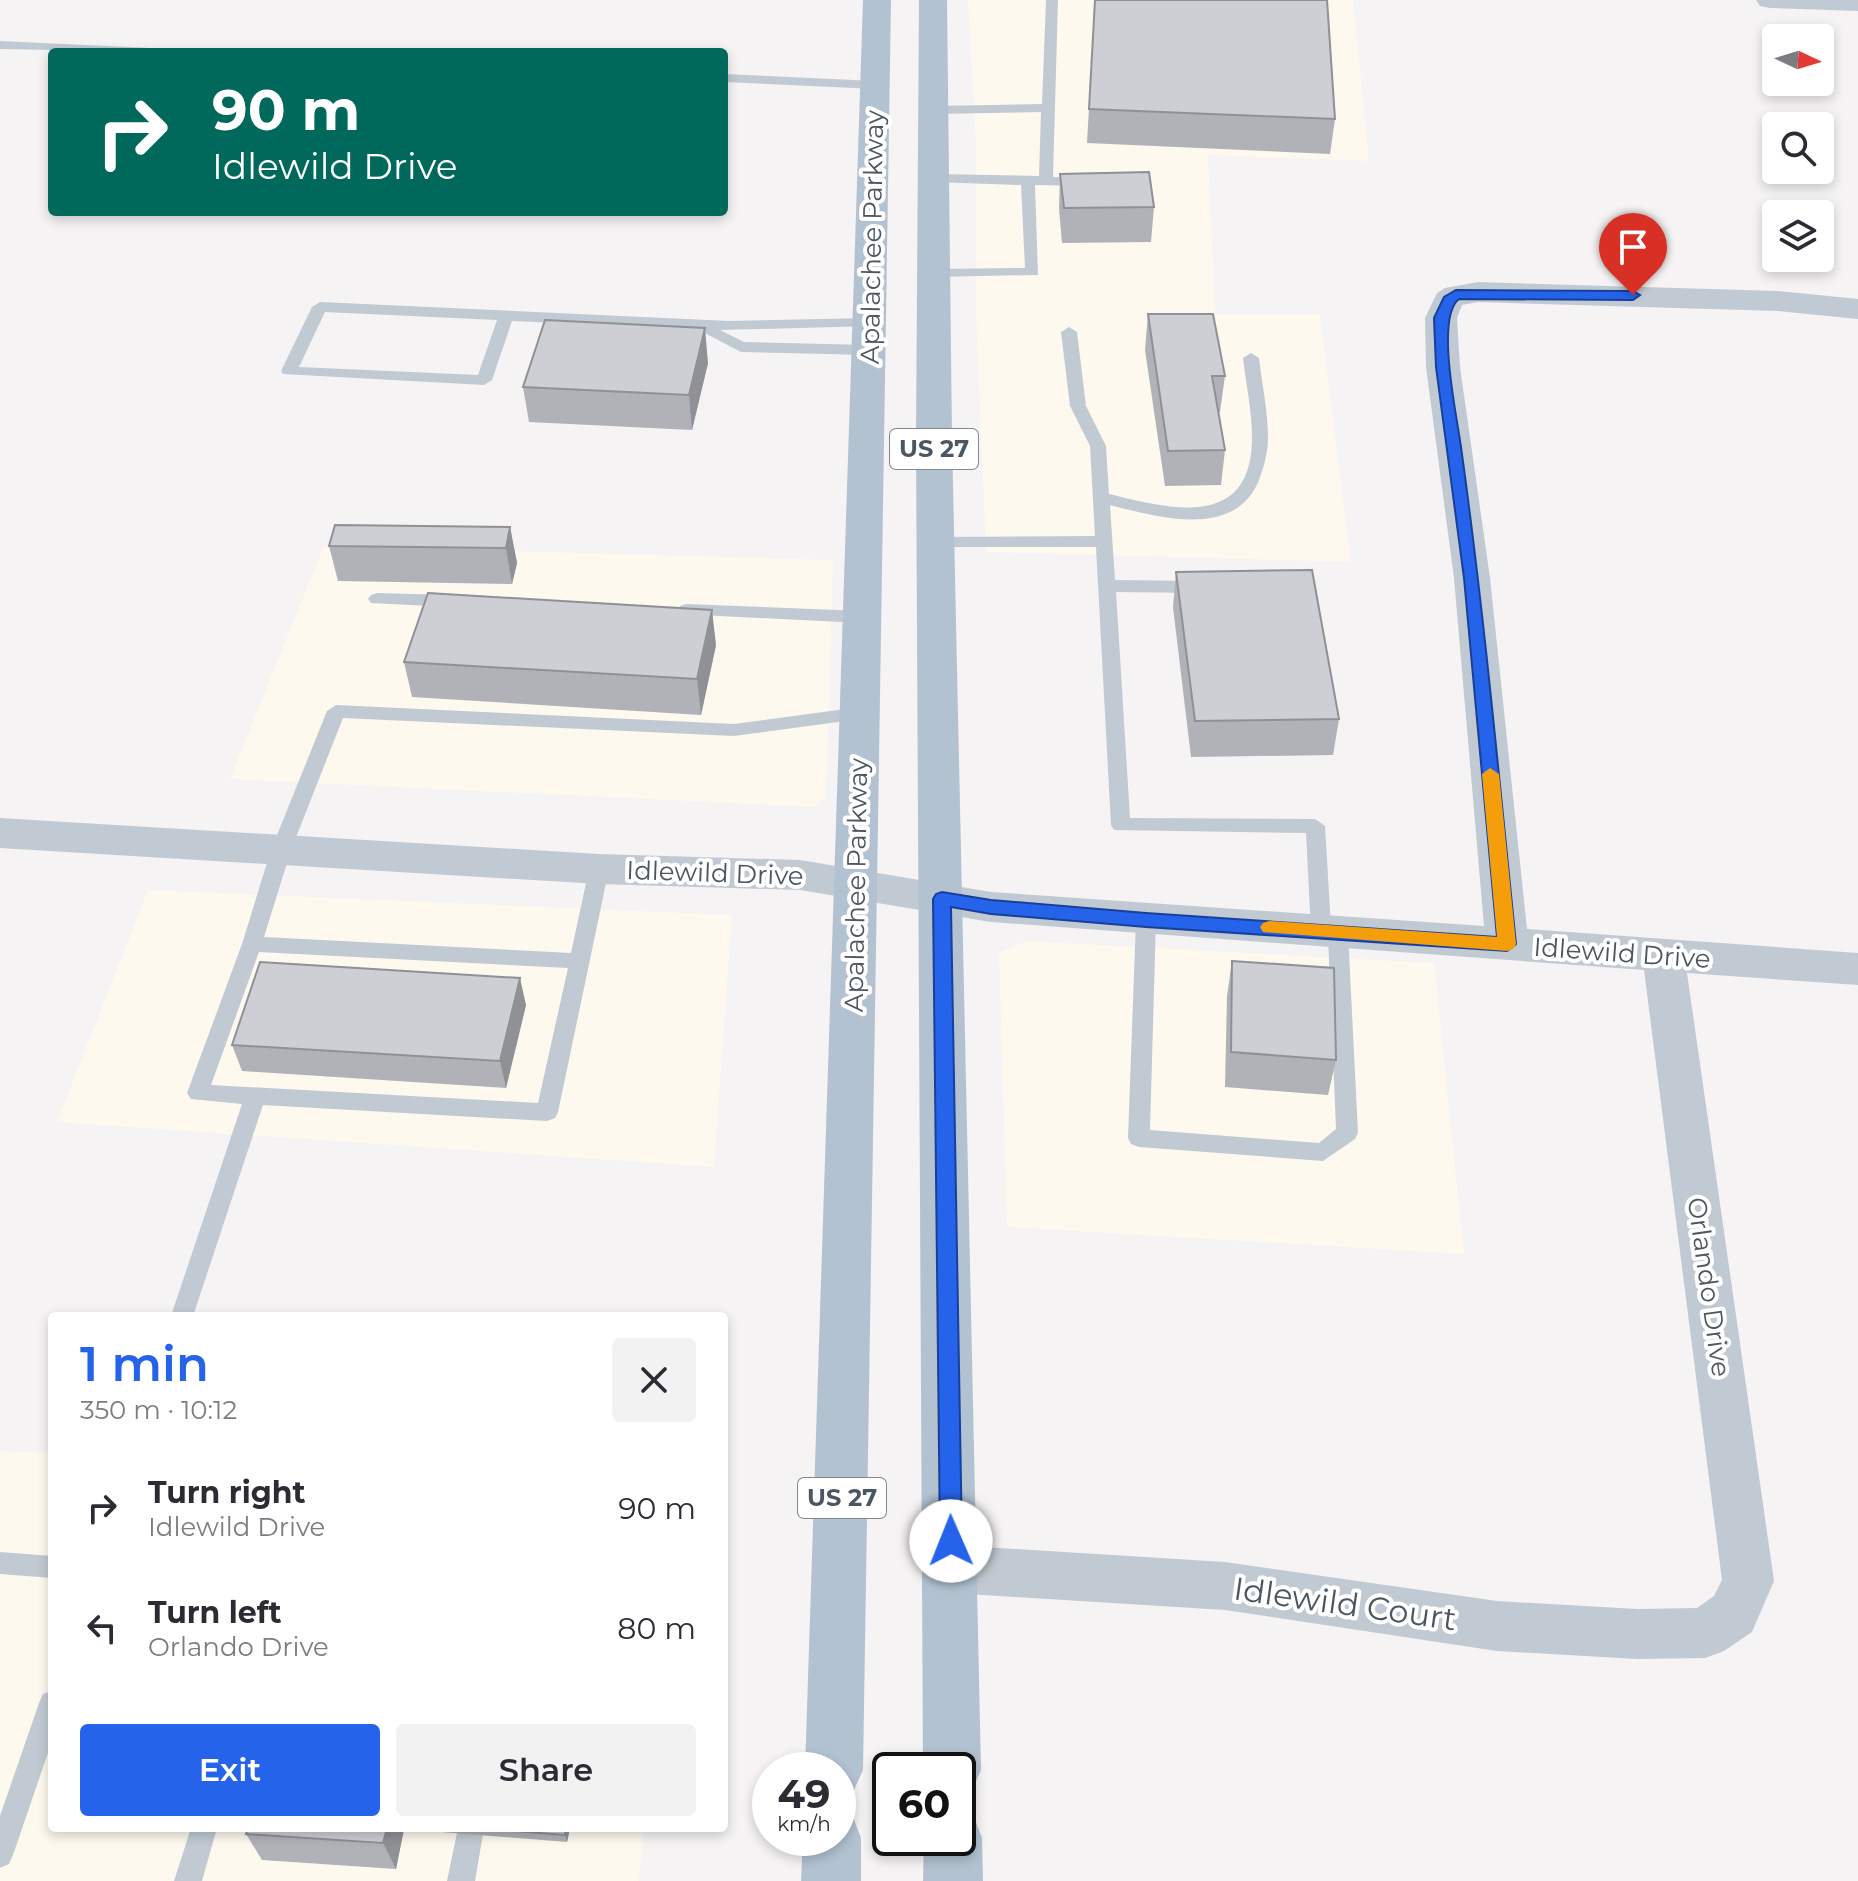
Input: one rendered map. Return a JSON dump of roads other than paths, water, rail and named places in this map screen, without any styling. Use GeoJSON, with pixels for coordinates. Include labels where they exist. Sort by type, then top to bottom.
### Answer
{"type":"FeatureCollection","features":[{"type":"Feature","properties":{"kind":"main road","name":"Apalachee Parkway"},"geometry":{"type":"LineString","coordinates":[[834,1752],[877,0]]}},
{"type":"Feature","properties":{"kind":"main road","name":"US 27"},"geometry":{"type":"LineString","coordinates":[[933,0],[936,542],[952,1752]]}},
{"type":"Feature","properties":{"kind":"main road"},"geometry":{"type":"LineString","coordinates":[[831,1881],[832,1856]]}},
{"type":"Feature","properties":{"kind":"main road"},"geometry":{"type":"LineString","coordinates":[[953,1856],[953,1881]]}},
{"type":"Feature","properties":{"kind":"street"},"geometry":{"type":"LineString","coordinates":[[1770,0],[1858,3]]}},
{"type":"Feature","properties":{"kind":"street"},"geometry":{"type":"LineString","coordinates":[[1507,944],[1472,578],[1443,367],[1441,318],[1448,300],[1456,295],[1478,292],[1603,294],[1778,301],[1858,309]]}},
{"type":"Feature","properties":{"kind":"street","name":"Idlewild Drive"},"geometry":{"type":"LineString","coordinates":[[0,833],[599,869],[800,875],[991,907],[1858,969]]}},
{"type":"Feature","properties":{"kind":"street","name":"Orlando Drive"},"geometry":{"type":"LineString","coordinates":[[1664,957],[1748,1581],[1733,1614]]}},
{"type":"Feature","properties":{"kind":"street","name":"Idlewild Court"},"geometry":{"type":"LineString","coordinates":[[951,1569],[1225,1586],[1497,1626],[1622,1633],[1705,1633],[1733,1614]]}},
{"type":"Feature","properties":{"kind":"lane"},"geometry":{"type":"LineString","coordinates":[[1046,181],[1052,0]]}},
{"type":"Feature","properties":{"kind":"lane"},"geometry":{"type":"LineString","coordinates":[[0,45],[64,48]]}},
{"type":"Feature","properties":{"kind":"lane"},"geometry":{"type":"LineString","coordinates":[[728,82],[875,85]]}},
{"type":"Feature","properties":{"kind":"lane"},"geometry":{"type":"LineString","coordinates":[[933,110],[1048,108]]}},
{"type":"Feature","properties":{"kind":"lane"},"geometry":{"type":"LineString","coordinates":[[934,178],[1107,183]]}},
{"type":"Feature","properties":{"kind":"lane"},"geometry":{"type":"LineString","coordinates":[[934,274],[1033,272],[1028,181]]}},
{"type":"Feature","properties":{"kind":"lane"},"geometry":{"type":"LineString","coordinates":[[506,316],[484,380],[289,371],[320,307],[697,325],[869,336]]}},
{"type":"Feature","properties":{"kind":"lane"},"geometry":{"type":"LineString","coordinates":[[697,325],[741,347],[869,336]]}},
{"type":"Feature","properties":{"kind":"lane"},"geometry":{"type":"LineString","coordinates":[[1069,332],[1078,406],[1098,446],[1121,825],[1315,826],[1330,931],[1347,1133],[1323,1152],[1139,1138],[1146,920]]}},
{"type":"Feature","properties":{"kind":"lane"},"geometry":{"type":"LineString","coordinates":[[1101,497],[1189,515],[1225,510],[1238,500],[1252,483],[1260,441],[1251,358]]}},
{"type":"Feature","properties":{"kind":"lane"},"geometry":{"type":"LineString","coordinates":[[936,542],[1104,541]]}},
{"type":"Feature","properties":{"kind":"lane"},"geometry":{"type":"LineString","coordinates":[[1107,586],[1226,587]]}},
{"type":"Feature","properties":{"kind":"lane"},"geometry":{"type":"LineString","coordinates":[[377,599],[471,602]]}},
{"type":"Feature","properties":{"kind":"lane"},"geometry":{"type":"LineString","coordinates":[[674,610],[862,617]]}},
{"type":"Feature","properties":{"kind":"lane"},"geometry":{"type":"LineString","coordinates":[[599,869],[547,1112],[198,1093],[252,944],[281,850],[336,711],[734,730],[860,713]]}},
{"type":"Feature","properties":{"kind":"lane"},"geometry":{"type":"LineString","coordinates":[[252,944],[579,961]]}},
{"type":"Feature","properties":{"kind":"lane"},"geometry":{"type":"LineString","coordinates":[[183,1312],[255,1098]]}},
{"type":"Feature","properties":{"kind":"lane"},"geometry":{"type":"LineString","coordinates":[[0,1563],[48,1567]]}},
{"type":"Feature","properties":{"kind":"lane"},"geometry":{"type":"LineString","coordinates":[[0,1855],[48,1715]]}},
{"type":"Feature","properties":{"kind":"lane"},"geometry":{"type":"LineString","coordinates":[[188,1881],[203,1832]]}},
{"type":"Feature","properties":{"kind":"lane"},"geometry":{"type":"LineString","coordinates":[[461,1881],[470,1832]]}}]}
